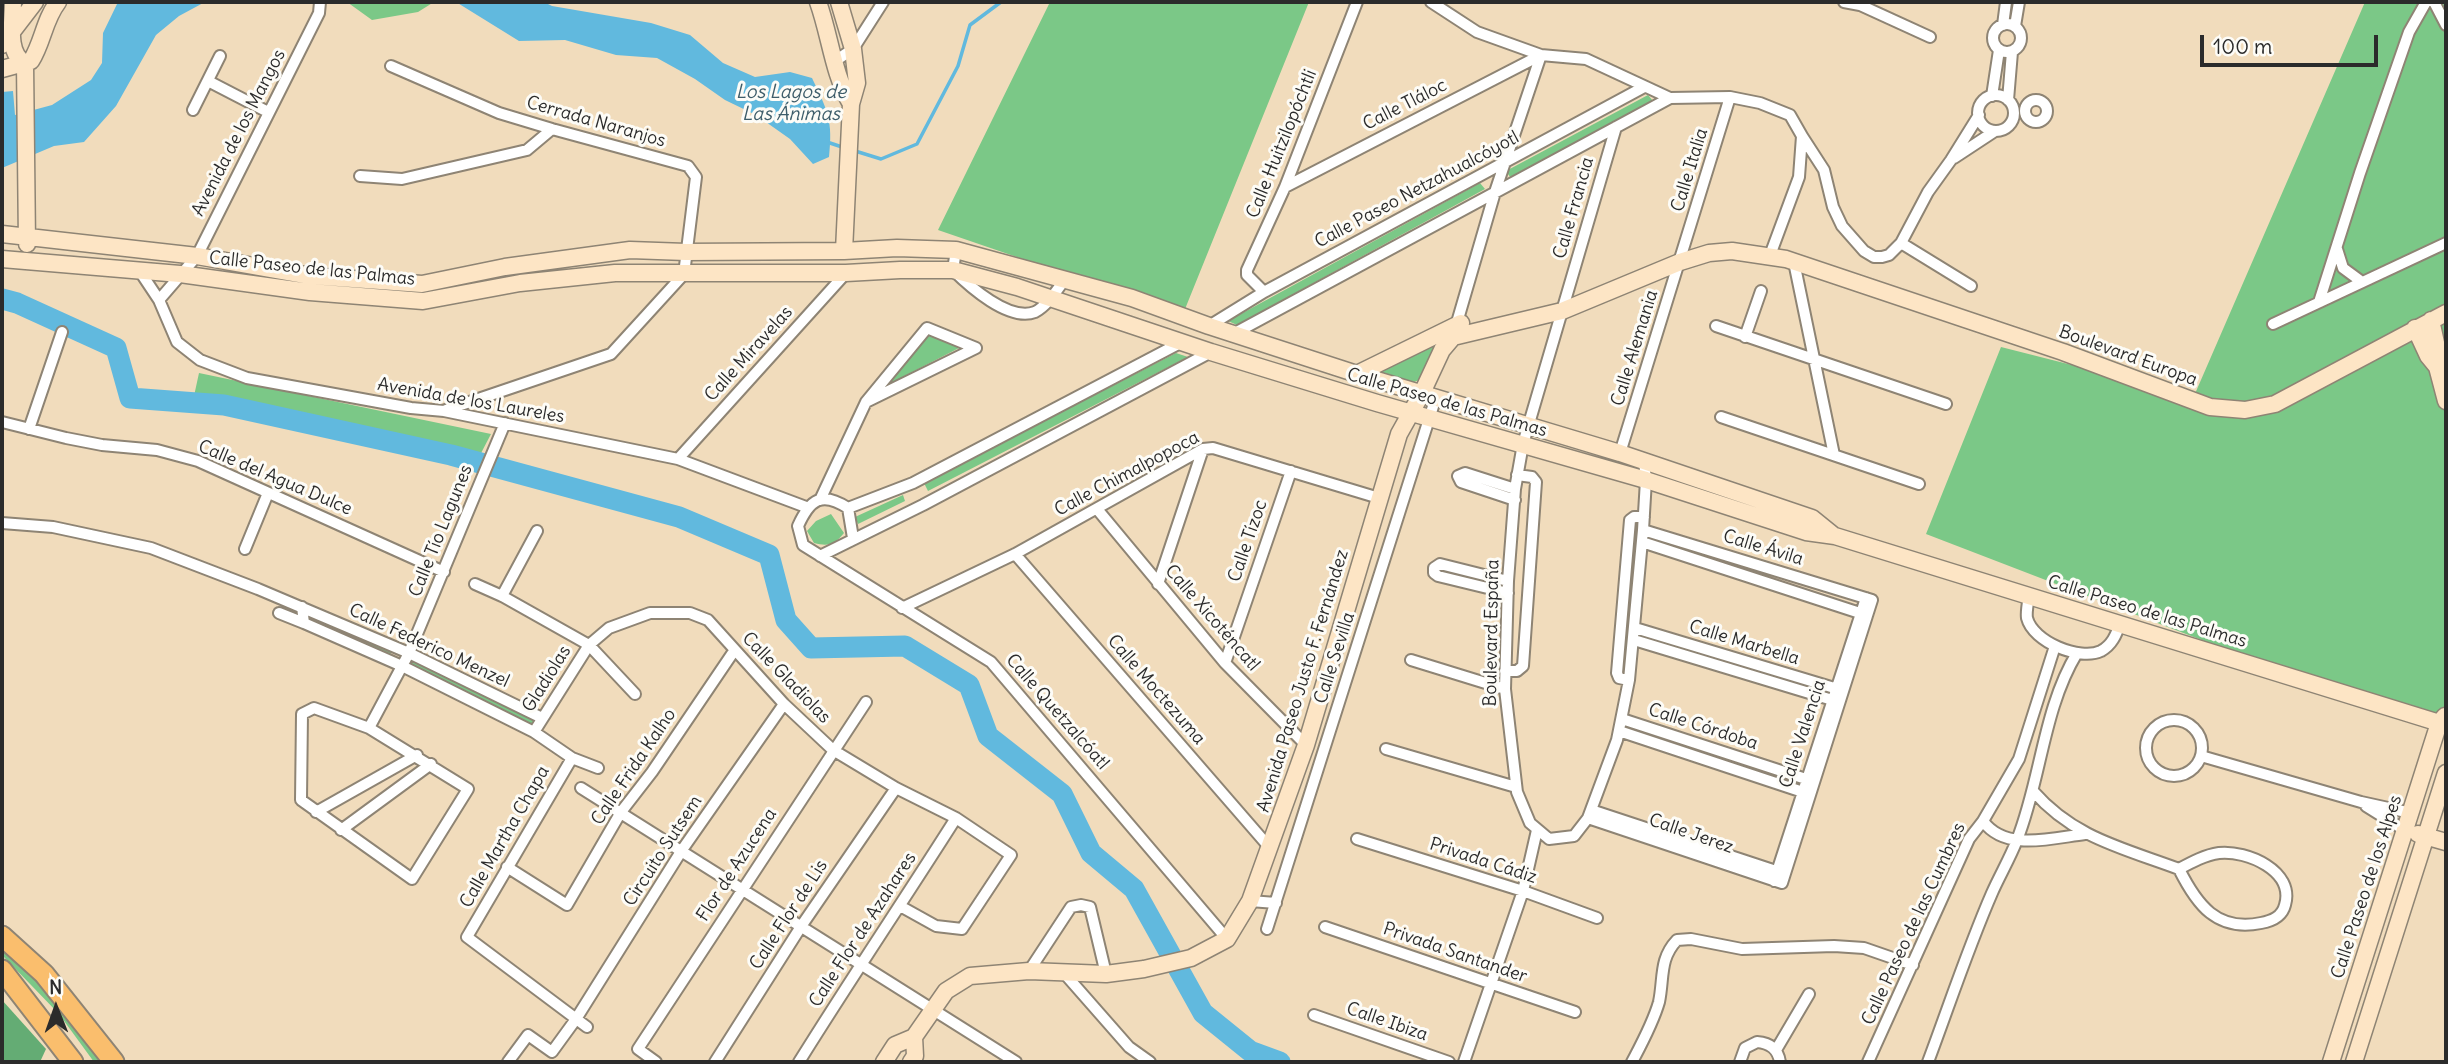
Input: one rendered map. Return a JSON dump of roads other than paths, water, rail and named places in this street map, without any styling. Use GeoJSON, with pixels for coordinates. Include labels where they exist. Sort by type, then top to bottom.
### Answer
{"type":"FeatureCollection","features":[{"type":"Feature","properties":{"kind":"highway"},"geometry":{"type":"LineString","coordinates":[[2,936],[44,974],[114,1062]]}},
{"type":"Feature","properties":{"kind":"highway"},"geometry":{"type":"LineString","coordinates":[[2,970],[73,1062]]}},
{"type":"Feature","properties":{"kind":"main road"},"geometry":{"type":"LineString","coordinates":[[13,2],[13,51],[18,59],[25,63]]}},
{"type":"Feature","properties":{"kind":"main road"},"geometry":{"type":"LineString","coordinates":[[2,45],[35,2]]}},
{"type":"Feature","properties":{"kind":"main road"},"geometry":{"type":"LineString","coordinates":[[2,69],[31,61],[41,45],[43,2]]}},
{"type":"Feature","properties":{"kind":"main road"},"geometry":{"type":"LineString","coordinates":[[43,30],[58,2]]}},
{"type":"Feature","properties":{"kind":"main road"},"geometry":{"type":"LineString","coordinates":[[818,2],[841,87],[851,104]]}},
{"type":"Feature","properties":{"kind":"main road"},"geometry":{"type":"LineString","coordinates":[[839,2],[853,49],[857,83],[851,104],[844,251],[851,254],[855,260],[854,266],[846,273]]}},
{"type":"Feature","properties":{"kind":"main road"},"geometry":{"type":"LineString","coordinates":[[25,63],[28,260]]}},
{"type":"Feature","properties":{"kind":"main road","name":"Calle Paseo de las Palmas"},"geometry":{"type":"LineString","coordinates":[[2,234],[197,256],[311,276],[422,284],[505,267],[630,250],[956,250],[1132,298],[1357,374],[1732,489],[1812,518],[1835,536]]}},
{"type":"Feature","properties":{"kind":"main road","name":"Boulevard Europa"},"geometry":{"type":"LineString","coordinates":[[1357,374],[1455,330],[1564,305],[1681,257],[1732,251],[1780,257],[2063,352],[2210,407],[2245,410],[2275,404],[2446,313]]}},
{"type":"Feature","properties":{"kind":"main road","name":"Calle Paseo de las Palmas"},"geometry":{"type":"LineString","coordinates":[[2,259],[180,274],[310,292],[423,301],[563,277],[615,273],[953,270],[1051,298],[1211,352],[1410,413],[1646,480],[1806,532],[1835,536],[2444,721]]}},
{"type":"Feature","properties":{"kind":"main road"},"geometry":{"type":"LineString","coordinates":[[2431,320],[2438,352],[2437,367],[2446,401]]}},
{"type":"Feature","properties":{"kind":"main road"},"geometry":{"type":"LineString","coordinates":[[2415,328],[2428,356],[2437,367]]}},
{"type":"Feature","properties":{"kind":"main road"},"geometry":{"type":"LineString","coordinates":[[1429,395],[1442,350],[1455,330]]}},
{"type":"Feature","properties":{"kind":"main road","name":"Avenida Paseo Justo F. Fernández"},"geometry":{"type":"LineString","coordinates":[[914,1037],[946,991],[970,976],[1029,971],[1106,974],[1144,969],[1191,958],[1227,939],[1251,901],[1306,745],[1399,435],[1410,413],[1429,395]]}},
{"type":"Feature","properties":{"kind":"main road"},"geometry":{"type":"LineString","coordinates":[[1377,403],[1391,416],[1399,435]]}},
{"type":"Feature","properties":{"kind":"main road","name":"Calle Paseo de los Alpes"},"geometry":{"type":"LineString","coordinates":[[2331,1062],[2411,813],[2444,721]]}},
{"type":"Feature","properties":{"kind":"main road"},"geometry":{"type":"LineString","coordinates":[[2354,1062],[2426,836],[2439,820],[2446,774]]}},
{"type":"Feature","properties":{"kind":"main road"},"geometry":{"type":"LineString","coordinates":[[2411,813],[2439,820]]}},
{"type":"Feature","properties":{"kind":"main road"},"geometry":{"type":"LineString","coordinates":[[2406,831],[2446,842]]}},
{"type":"Feature","properties":{"kind":"main road"},"geometry":{"type":"LineString","coordinates":[[884,1062],[895,1045],[914,1037],[915,1056],[911,1062]]}},
{"type":"Feature","properties":{"kind":"street","name":"Avenida de los Mangos"},"geometry":{"type":"LineString","coordinates":[[180,274],[197,256],[319,13],[320,2]]}},
{"type":"Feature","properties":{"kind":"street"},"geometry":{"type":"LineString","coordinates":[[835,61],[853,49],[883,2]]}},
{"type":"Feature","properties":{"kind":"street","name":"Calle Huitzilopóchtli"},"geometry":{"type":"LineString","coordinates":[[1264,292],[1247,275],[1247,270],[1285,187],[1357,2]]}},
{"type":"Feature","properties":{"kind":"street"},"geometry":{"type":"LineString","coordinates":[[1432,2],[1477,32],[1541,55],[1586,59],[1670,98],[1730,97],[1760,103],[1790,115],[1824,170],[1833,207],[1842,226],[1855,242],[1874,257],[1889,255],[1901,243],[1927,192],[1951,160],[1979,115],[1982,104],[1992,96],[1999,50]]}},
{"type":"Feature","properties":{"kind":"street"},"geometry":{"type":"LineString","coordinates":[[1843,2],[1862,4],[1930,37]]}},
{"type":"Feature","properties":{"kind":"street"},"geometry":{"type":"LineString","coordinates":[[2006,2],[2003,25],[1993,34],[1993,43],[1999,50],[2012,52]]}},
{"type":"Feature","properties":{"kind":"street"},"geometry":{"type":"LineString","coordinates":[[2015,26],[2018,2]]}},
{"type":"Feature","properties":{"kind":"street"},"geometry":{"type":"LineString","coordinates":[[2319,302],[2409,32],[2426,2]]}},
{"type":"Feature","properties":{"kind":"street"},"geometry":{"type":"LineString","coordinates":[[2434,2],[2446,25]]}},
{"type":"Feature","properties":{"kind":"street"},"geometry":{"type":"LineString","coordinates":[[1951,160],[1995,131],[2010,125],[2015,106],[2012,52],[2022,42],[2021,33],[2015,26],[2003,25]]}},
{"type":"Feature","properties":{"kind":"street"},"geometry":{"type":"LineString","coordinates":[[1455,330],[1495,192],[1541,55]]}},
{"type":"Feature","properties":{"kind":"street","name":"Calle Tláloc"},"geometry":{"type":"LineString","coordinates":[[1285,187],[1541,55]]}},
{"type":"Feature","properties":{"kind":"street"},"geometry":{"type":"LineString","coordinates":[[193,110],[220,56]]}},
{"type":"Feature","properties":{"kind":"street","name":"Cerrada Naranjos"},"geometry":{"type":"LineString","coordinates":[[391,66],[499,113],[688,166],[696,177],[684,274]]}},
{"type":"Feature","properties":{"kind":"street"},"geometry":{"type":"LineString","coordinates":[[208,81],[268,113]]}},
{"type":"Feature","properties":{"kind":"street","name":"Calle Paseo Netzahualcóyotl"},"geometry":{"type":"LineString","coordinates":[[1209,326],[1264,292],[1644,87]]}},
{"type":"Feature","properties":{"kind":"street"},"geometry":{"type":"LineString","coordinates":[[1992,96],[2003,97],[2015,106]]}},
{"type":"Feature","properties":{"kind":"street","name":"Calle Italia"},"geometry":{"type":"LineString","coordinates":[[1681,257],[1730,97]]}},
{"type":"Feature","properties":{"kind":"street"},"geometry":{"type":"LineString","coordinates":[[1235,333],[1670,98]]}},
{"type":"Feature","properties":{"kind":"street"},"geometry":{"type":"LineString","coordinates":[[1979,115],[1986,128],[1995,131]]}},
{"type":"Feature","properties":{"kind":"street","name":"Calle Francia"},"geometry":{"type":"LineString","coordinates":[[1529,425],[1615,128]]}},
{"type":"Feature","properties":{"kind":"street"},"geometry":{"type":"LineString","coordinates":[[360,176],[402,180],[527,150],[552,130]]}},
{"type":"Feature","properties":{"kind":"street"},"geometry":{"type":"LineString","coordinates":[[1802,136],[1799,177],[1780,257],[1815,361],[1834,455]]}},
{"type":"Feature","properties":{"kind":"street"},"geometry":{"type":"LineString","coordinates":[[1901,243],[1971,286]]}},
{"type":"Feature","properties":{"kind":"street"},"geometry":{"type":"LineString","coordinates":[[2273,324],[2446,243]]}},
{"type":"Feature","properties":{"kind":"street"},"geometry":{"type":"LineString","coordinates":[[2337,246],[2343,268],[2362,282]]}},
{"type":"Feature","properties":{"kind":"street"},"geometry":{"type":"LineString","coordinates":[[956,250],[953,270],[975,291],[1006,309],[1022,313],[1035,312],[1051,298],[1065,279]]}},
{"type":"Feature","properties":{"kind":"street","name":"Calle Alemania"},"geometry":{"type":"LineString","coordinates":[[1620,453],[1681,257]]}},
{"type":"Feature","properties":{"kind":"street","name":"Avenida de los Laureles"},"geometry":{"type":"LineString","coordinates":[[139,270],[159,300],[177,342],[200,360],[247,377],[411,408],[444,411],[678,459],[806,508]]}},
{"type":"Feature","properties":{"kind":"street","name":"Calle Miravelas"},"geometry":{"type":"LineString","coordinates":[[678,459],[846,273]]}},
{"type":"Feature","properties":{"kind":"street"},"geometry":{"type":"LineString","coordinates":[[159,300],[180,274]]}},
{"type":"Feature","properties":{"kind":"street"},"geometry":{"type":"LineString","coordinates":[[444,411],[611,354],[684,274]]}},
{"type":"Feature","properties":{"kind":"street"},"geometry":{"type":"LineString","coordinates":[[1745,337],[1761,291]]}},
{"type":"Feature","properties":{"kind":"street"},"geometry":{"type":"LineString","coordinates":[[1716,326],[1946,404]]}},
{"type":"Feature","properties":{"kind":"street"},"geometry":{"type":"LineString","coordinates":[[866,402],[976,348],[927,328],[866,402],[820,499],[806,508],[798,526],[803,545],[820,556],[923,505],[1211,352]]}},
{"type":"Feature","properties":{"kind":"street"},"geometry":{"type":"LineString","coordinates":[[29,429],[62,332]]}},
{"type":"Feature","properties":{"kind":"street"},"geometry":{"type":"LineString","coordinates":[[848,509],[913,483],[1182,342]]}},
{"type":"Feature","properties":{"kind":"street","name":"Calle Sevilla"},"geometry":{"type":"LineString","coordinates":[[1267,929],[1429,418],[1429,395]]}},
{"type":"Feature","properties":{"kind":"street"},"geometry":{"type":"LineString","coordinates":[[1721,417],[1919,484]]}},
{"type":"Feature","properties":{"kind":"street","name":"Calle del Agua Dulce"},"geometry":{"type":"LineString","coordinates":[[2,422],[102,445],[157,450],[198,461],[444,572]]}},
{"type":"Feature","properties":{"kind":"street","name":"Calle Tío Lagunes"},"geometry":{"type":"LineString","coordinates":[[369,728],[409,653],[505,423]]}},
{"type":"Feature","properties":{"kind":"street","name":"Boulevard España"},"geometry":{"type":"LineString","coordinates":[[1529,425],[1523,444],[1515,495],[1508,587],[1505,689],[1516,787],[1530,824],[1538,830]]}},
{"type":"Feature","properties":{"kind":"street","name":"Calle Chimalpopoca"},"geometry":{"type":"LineString","coordinates":[[902,608],[1015,554],[1203,449],[1213,448],[1379,498]]}},
{"type":"Feature","properties":{"kind":"street"},"geometry":{"type":"LineString","coordinates":[[1158,584],[1203,449]]}},
{"type":"Feature","properties":{"kind":"street"},"geometry":{"type":"LineString","coordinates":[[1464,1062],[1523,891],[1538,830],[1549,839],[1574,836],[1590,814],[1620,725],[1634,634],[1644,517],[1644,461]]}},
{"type":"Feature","properties":{"kind":"street","name":"Calle Tízoc"},"geometry":{"type":"LineString","coordinates":[[1225,663],[1291,471]]}},
{"type":"Feature","properties":{"kind":"street"},"geometry":{"type":"LineString","coordinates":[[1505,671],[1517,671],[1523,666],[1536,482],[1532,477],[1517,475]]}},
{"type":"Feature","properties":{"kind":"street"},"geometry":{"type":"LineString","coordinates":[[913,483],[923,505]]}},
{"type":"Feature","properties":{"kind":"street"},"geometry":{"type":"LineString","coordinates":[[245,549],[268,493]]}},
{"type":"Feature","properties":{"kind":"street"},"geometry":{"type":"LineString","coordinates":[[820,499],[835,500],[848,509],[853,538]]}},
{"type":"Feature","properties":{"kind":"street","name":"Calle Xicoténcatl"},"geometry":{"type":"LineString","coordinates":[[1097,509],[1225,663],[1306,745]]}},
{"type":"Feature","properties":{"kind":"street"},"geometry":{"type":"LineString","coordinates":[[1629,680],[1619,678],[1617,673],[1630,520],[1633,517],[1644,517]]}},
{"type":"Feature","properties":{"kind":"street","name":"Calle Federico Menzel"},"geometry":{"type":"LineString","coordinates":[[2,523],[53,527],[151,548],[302,607],[409,653],[542,718]]}},
{"type":"Feature","properties":{"kind":"street"},"geometry":{"type":"LineString","coordinates":[[502,596],[537,530]]}},
{"type":"Feature","properties":{"kind":"street","name":"Calle Ávila"},"geometry":{"type":"LineString","coordinates":[[1643,530],[1869,599]]}},
{"type":"Feature","properties":{"kind":"street","name":"Calle Ávila"},"geometry":{"type":"LineString","coordinates":[[1642,542],[1864,614]]}},
{"type":"Feature","properties":{"kind":"street","name":"Calle Moctezuma"},"geometry":{"type":"LineString","coordinates":[[1015,554],[1270,848]]}},
{"type":"Feature","properties":{"kind":"street","name":"Calle Quetzalcóatl"},"geometry":{"type":"LineString","coordinates":[[820,556],[991,662],[1227,939]]}},
{"type":"Feature","properties":{"kind":"street"},"geometry":{"type":"LineString","coordinates":[[1725,569],[1730,556]]}},
{"type":"Feature","properties":{"kind":"street"},"geometry":{"type":"LineString","coordinates":[[1440,564],[1508,587],[1438,576],[1434,573],[1434,568],[1440,564]]}},
{"type":"Feature","properties":{"kind":"street"},"geometry":{"type":"LineString","coordinates":[[1798,593],[1803,579]]}},
{"type":"Feature","properties":{"kind":"street"},"geometry":{"type":"LineString","coordinates":[[475,584],[502,596],[589,645],[635,694]]}},
{"type":"Feature","properties":{"kind":"street"},"geometry":{"type":"LineString","coordinates":[[2029,596],[2027,618],[2035,634],[2055,646],[2077,653],[2100,652],[2113,642],[2120,624]]}},
{"type":"Feature","properties":{"kind":"street","name":"Calle Valencia"},"geometry":{"type":"LineString","coordinates":[[1779,877],[1869,599]]}},
{"type":"Feature","properties":{"kind":"street"},"geometry":{"type":"LineString","coordinates":[[302,607],[304,624]]}},
{"type":"Feature","properties":{"kind":"street","name":"Calle Federico Menzel"},"geometry":{"type":"LineString","coordinates":[[279,613],[402,666],[534,732]]}},
{"type":"Feature","properties":{"kind":"street","name":"Calle Gladiolas"},"geometry":{"type":"LineString","coordinates":[[589,645],[609,628],[650,613],[690,613],[708,620],[783,704],[833,750],[896,788],[956,818]]}},
{"type":"Feature","properties":{"kind":"street","name":"Calle Marbella"},"geometry":{"type":"LineString","coordinates":[[1634,634],[1838,695]]}},
{"type":"Feature","properties":{"kind":"street","name":"Gladiolas"},"geometry":{"type":"LineString","coordinates":[[534,732],[589,645]]}},
{"type":"Feature","properties":{"kind":"street","name":"Calle Paseo de las Cumbres"},"geometry":{"type":"LineString","coordinates":[[1868,1062],[1969,839],[1983,821],[2019,759],[2055,646]]}},
{"type":"Feature","properties":{"kind":"street","name":"Calle Frida Kalho"},"geometry":{"type":"LineString","coordinates":[[507,867],[567,905],[621,812],[652,772],[734,651]]}},
{"type":"Feature","properties":{"kind":"street"},"geometry":{"type":"LineString","coordinates":[[1928,1062],[1992,893],[2017,841],[2034,791],[2055,706],[2069,666],[2077,653]]}},
{"type":"Feature","properties":{"kind":"street"},"geometry":{"type":"LineString","coordinates":[[1411,660],[1505,689]]}},
{"type":"Feature","properties":{"kind":"street"},"geometry":{"type":"LineString","coordinates":[[2038,701],[2055,706]]}},
{"type":"Feature","properties":{"kind":"street","name":"Flor de Azucena"},"geometry":{"type":"LineString","coordinates":[[656,1062],[638,1049],[866,702]]}},
{"type":"Feature","properties":{"kind":"street","name":"Circuito Sutsem"},"geometry":{"type":"LineString","coordinates":[[508,1062],[528,1035],[552,1052],[576,1019],[682,850],[783,704]]}},
{"type":"Feature","properties":{"kind":"street"},"geometry":{"type":"LineString","coordinates":[[314,708],[369,728],[417,755],[468,789],[412,879],[301,800],[302,714],[314,708]]}},
{"type":"Feature","properties":{"kind":"street"},"geometry":{"type":"LineString","coordinates":[[2180,720],[2189,723],[2201,738],[2201,757],[2190,771],[2172,776],[2155,769],[2149,762],[2145,744],[2154,727],[2161,722],[2180,720]]}},
{"type":"Feature","properties":{"kind":"street","name":"Calle Córdoba"},"geometry":{"type":"LineString","coordinates":[[1620,725],[1678,744],[1741,758],[1811,781]]}},
{"type":"Feature","properties":{"kind":"street","name":"Calle Martha Chapa"},"geometry":{"type":"LineString","coordinates":[[534,732],[572,758],[467,937],[576,1019]]}},
{"type":"Feature","properties":{"kind":"street","name":"Calle Córdoba"},"geometry":{"type":"LineString","coordinates":[[1678,744],[1737,770],[1807,793]]}},
{"type":"Feature","properties":{"kind":"street"},"geometry":{"type":"LineString","coordinates":[[1386,749],[1516,787]]}},
{"type":"Feature","properties":{"kind":"street"},"geometry":{"type":"LineString","coordinates":[[316,812],[417,755]]}},
{"type":"Feature","properties":{"kind":"street"},"geometry":{"type":"LineString","coordinates":[[2201,757],[2361,803],[2411,813]]}},
{"type":"Feature","properties":{"kind":"street"},"geometry":{"type":"LineString","coordinates":[[572,758],[598,768]]}},
{"type":"Feature","properties":{"kind":"street"},"geometry":{"type":"LineString","coordinates":[[1737,770],[1741,758]]}},
{"type":"Feature","properties":{"kind":"street"},"geometry":{"type":"LineString","coordinates":[[341,830],[431,764]]}},
{"type":"Feature","properties":{"kind":"street","name":"Calle Flor de Lis"},"geometry":{"type":"LineString","coordinates":[[715,1062],[802,925],[896,788]]}},
{"type":"Feature","properties":{"kind":"street"},"geometry":{"type":"LineString","coordinates":[[581,789],[860,962],[1000,1058],[1016,1062]]}},
{"type":"Feature","properties":{"kind":"street"},"geometry":{"type":"LineString","coordinates":[[2034,791],[2048,807],[2085,834],[2179,869],[2193,896],[2215,917],[2230,923],[2250,925],[2270,921],[2281,914],[2286,905],[2286,891],[2281,878],[2264,864],[2248,856],[2233,852],[2217,853],[2179,869]]}},
{"type":"Feature","properties":{"kind":"street"},"geometry":{"type":"LineString","coordinates":[[2361,803],[2406,831]]}},
{"type":"Feature","properties":{"kind":"street","name":"Calle Jerez"},"geometry":{"type":"LineString","coordinates":[[1590,814],[1779,877]]}},
{"type":"Feature","properties":{"kind":"street"},"geometry":{"type":"LineString","coordinates":[[900,906],[936,926],[962,929],[1010,855],[956,818]]}},
{"type":"Feature","properties":{"kind":"street","name":"Calle Flor de Azahares"},"geometry":{"type":"LineString","coordinates":[[799,1062],[860,962],[900,906],[956,818]]}},
{"type":"Feature","properties":{"kind":"street"},"geometry":{"type":"LineString","coordinates":[[1983,821],[1997,835],[2017,841],[2085,834]]}},
{"type":"Feature","properties":{"kind":"street","name":"Privada Cádiz"},"geometry":{"type":"LineString","coordinates":[[1357,839],[1523,891],[1597,918]]}},
{"type":"Feature","properties":{"kind":"street"},"geometry":{"type":"LineString","coordinates":[[1251,901],[1276,903]]}},
{"type":"Feature","properties":{"kind":"street"},"geometry":{"type":"LineString","coordinates":[[1029,971],[1071,907],[1081,905],[1090,907],[1106,974]]}},
{"type":"Feature","properties":{"kind":"street","name":"Privada Santander"},"geometry":{"type":"LineString","coordinates":[[1325,927],[1575,1012]]}},
{"type":"Feature","properties":{"kind":"street"},"geometry":{"type":"LineString","coordinates":[[1632,1062],[1653,1022],[1667,951],[1677,940],[1691,939],[1742,949],[1835,946],[1864,948],[1913,965]]}},
{"type":"Feature","properties":{"kind":"street"},"geometry":{"type":"LineString","coordinates":[[1064,973],[1129,1047],[1150,1062]]}},
{"type":"Feature","properties":{"kind":"street"},"geometry":{"type":"LineString","coordinates":[[1776,1050],[1809,994]]}},
{"type":"Feature","properties":{"kind":"street","name":"Calle Ibiza"},"geometry":{"type":"LineString","coordinates":[[1314,1015],[1449,1062]]}},
{"type":"Feature","properties":{"kind":"street"},"geometry":{"type":"LineString","coordinates":[[576,1019],[587,1027]]}},
{"type":"Feature","properties":{"kind":"street"},"geometry":{"type":"LineString","coordinates":[[1740,1062],[1741,1055],[1750,1044],[1764,1042],[1776,1050],[1780,1062]]}},
{"type":"Feature","properties":{"kind":"street"},"geometry":{"type":"LineString","coordinates":[[1129,1047],[1129,1062]]}},
{"type":"Feature","properties":{"kind":"water"},"geometry":{"type":"Polygon","coordinates":[[[118,2],[205,2],[179,16],[156,35],[116,106],[84,142],[54,146],[2,168],[2,92],[13,91],[15,115],[52,105],[91,80],[102,63],[103,33],[118,2]]]}},
{"type":"Feature","properties":{"kind":"water","name":"Los Lagos de Las Ánimas"},"geometry":{"type":"Polygon","coordinates":[[[456,2],[544,2],[552,6],[651,23],[690,35],[723,63],[755,77],[790,72],[812,78],[828,116],[829,157],[813,164],[790,139],[756,115],[725,100],[695,79],[657,58],[616,55],[565,40],[519,41],[456,2]]]}},
{"type":"Feature","properties":{"kind":"waterway"},"geometry":{"type":"LineString","coordinates":[[852,150],[881,159],[917,144],[958,66],[970,25],[1001,2]]}},
{"type":"Feature","properties":{"kind":"waterway"},"geometry":{"type":"LineString","coordinates":[[830,143],[845,148]]}},
{"type":"Feature","properties":{"kind":"waterway"},"geometry":{"type":"LineString","coordinates":[[2,299],[17,303],[116,348],[130,398],[224,405],[451,455],[679,517],[769,555],[786,620],[811,648],[905,646],[969,685],[988,736],[1062,794],[1091,853],[1134,889],[1203,1013],[1250,1051],[1280,1062]]}}]}
